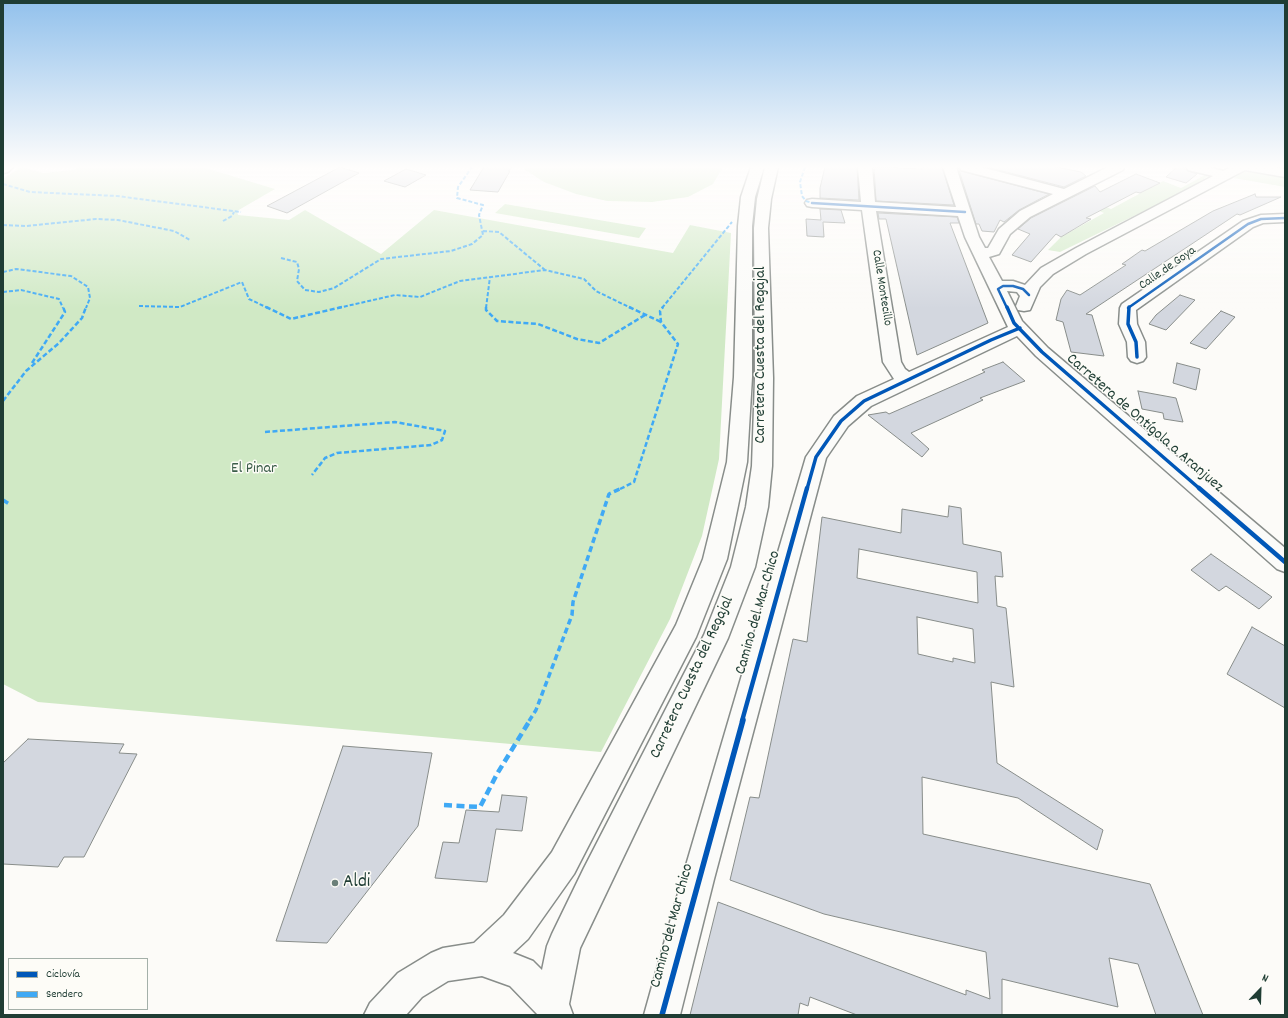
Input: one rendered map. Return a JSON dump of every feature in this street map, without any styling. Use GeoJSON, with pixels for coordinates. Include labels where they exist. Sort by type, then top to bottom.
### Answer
{"type":"FeatureCollection","features":[{"type":"Feature","properties":{"kind":"street","name":"Carretera Cuesta del Regajal"},"geometry":{"type":"LineString","coordinates":[[482,959],[516,927],[563,862],[687,628],[715,559],[737,462],[743,377],[746,215]]}},
{"type":"Feature","properties":{"kind":"street","name":"Carretera Cuesta del Regajal"},"geometry":{"type":"LineString","coordinates":[[554,1010],[564,946],[595,879],[715,638],[743,567],[757,507],[762,466],[764,378],[761,228],[762,215]]}},
{"type":"Feature","properties":{"kind":"street","name":"Calle Montecillo"},"geometry":{"type":"LineString","coordinates":[[869,215],[892,362],[897,372],[906,380]]}},
{"type":"Feature","properties":{"kind":"street","name":"Carretera de Ontígola a Aranjuez"},"geometry":{"type":"LineString","coordinates":[[965,215],[972,237],[995,284],[1004,289],[1014,323],[1070,377],[1285,562]]}},
{"type":"Feature","properties":{"kind":"street"},"geometry":{"type":"LineString","coordinates":[[981,254],[994,251],[1004,232],[1019,217],[1024,215]]}},
{"type":"Feature","properties":{"kind":"street"},"geometry":{"type":"LineString","coordinates":[[1020,328],[1021,315],[1030,293],[1047,271],[1081,250],[1151,215]]}},
{"type":"Feature","properties":{"kind":"street","name":"Calle de Goya"},"geometry":{"type":"LineString","coordinates":[[1137,357],[1136,342],[1128,324],[1128,308],[1248,224],[1261,219],[1285,218]]}},
{"type":"Feature","properties":{"kind":"street"},"geometry":{"type":"LineString","coordinates":[[1004,289],[1013,302],[1030,293]]}},
{"type":"Feature","properties":{"kind":"street","name":"Camino del Mar Chico"},"geometry":{"type":"LineString","coordinates":[[662,1015],[698,879],[816,456],[841,421],[864,401],[906,380],[1020,328]]}},
{"type":"Feature","properties":{"kind":"street"},"geometry":{"type":"LineString","coordinates":[[380,1014],[410,985],[443,965],[482,959],[521,973],[554,1010]]}},
{"type":"Feature","properties":{"kind":"green space","name":"El Pinar"},"geometry":{"type":"Polygon","coordinates":[[[3,215],[238,215],[289,220],[298,215],[313,215],[381,254],[429,215],[459,215],[673,253],[690,225],[731,233],[719,459],[702,536],[670,619],[601,752],[38,702],[3,684],[3,215]]]}},
{"type":"Feature","properties":{"kind":"green space"},"geometry":{"type":"Polygon","coordinates":[[[504,215],[567,215],[646,228],[639,238],[504,215]]]}},
{"type":"Feature","properties":{"kind":"green space"},"geometry":{"type":"Polygon","coordinates":[[[1101,215],[1137,215],[1060,252],[1048,250],[1061,237],[1101,215]]]}},
{"type":"Feature","properties":{"kind":"building"},"geometry":{"type":"Polygon","coordinates":[[[821,215],[842,215],[845,223],[823,222],[824,237],[807,236],[806,219],[821,220],[821,215]]]}},
{"type":"Feature","properties":{"kind":"building"},"geometry":{"type":"Polygon","coordinates":[[[878,215],[957,217],[959,223],[950,223],[988,323],[917,355],[886,219],[879,219],[878,215]]]}},
{"type":"Feature","properties":{"kind":"building"},"geometry":{"type":"Polygon","coordinates":[[[973,215],[1013,215],[1004,222],[1000,220],[994,232],[982,231],[979,224],[976,224],[973,215]]]}},
{"type":"Feature","properties":{"kind":"building"},"geometry":{"type":"Polygon","coordinates":[[[1038,215],[1093,215],[1086,218],[1091,219],[1061,237],[1056,234],[1031,262],[1012,255],[1030,234],[1018,229],[1031,218],[1038,215]]]}},
{"type":"Feature","properties":{"kind":"building"},"geometry":{"type":"Polygon","coordinates":[[[1207,215],[1236,215],[1086,314],[1092,315],[1104,356],[1071,352],[1063,322],[1056,320],[1061,299],[1067,290],[1080,295],[1126,265],[1122,264],[1142,250],[1145,251],[1207,215]]]}},
{"type":"Feature","properties":{"kind":"building"},"geometry":{"type":"Polygon","coordinates":[[[1180,295],[1195,300],[1166,330],[1149,324],[1156,315],[1180,295]]]}},
{"type":"Feature","properties":{"kind":"building"},"geometry":{"type":"Polygon","coordinates":[[[1221,311],[1235,317],[1206,349],[1190,343],[1221,311]]]}},
{"type":"Feature","properties":{"kind":"building"},"geometry":{"type":"Polygon","coordinates":[[[1003,362],[1025,381],[980,398],[983,400],[911,433],[929,449],[922,457],[868,415],[886,412],[889,414],[985,372],[982,370],[1003,362]]]}},
{"type":"Feature","properties":{"kind":"building"},"geometry":{"type":"Polygon","coordinates":[[[1177,363],[1200,369],[1196,390],[1173,383],[1177,363]]]}},
{"type":"Feature","properties":{"kind":"building"},"geometry":{"type":"Polygon","coordinates":[[[1138,391],[1176,398],[1183,422],[1164,419],[1163,413],[1142,409],[1138,391]]]}},
{"type":"Feature","properties":{"kind":"building"},"geometry":{"type":"Polygon","coordinates":[[[949,506],[961,508],[963,544],[1001,552],[1003,577],[995,576],[997,606],[1006,608],[1014,687],[991,682],[997,763],[1103,830],[1097,850],[1018,798],[922,777],[923,834],[1150,884],[1203,1015],[1156,1015],[1138,964],[1109,958],[1118,1007],[1002,979],[1002,1015],[857,1015],[810,997],[808,1006],[800,1003],[798,1015],[690,1015],[718,902],[966,995],[966,990],[990,999],[986,952],[824,914],[730,880],[750,797],[759,798],[793,639],[807,642],[822,517],[901,533],[902,509],[948,517],[949,506]],[[859,549],[857,578],[978,603],[977,572],[859,549]],[[917,617],[918,654],[953,662],[953,658],[975,663],[973,629],[917,617]]]}},
{"type":"Feature","properties":{"kind":"building"},"geometry":{"type":"Polygon","coordinates":[[[1211,554],[1272,597],[1259,609],[1226,586],[1219,591],[1191,570],[1211,554]]]}},
{"type":"Feature","properties":{"kind":"building"},"geometry":{"type":"Polygon","coordinates":[[[1252,627],[1285,646],[1285,708],[1227,674],[1252,627]]]}},
{"type":"Feature","properties":{"kind":"building"},"geometry":{"type":"Polygon","coordinates":[[[28,739],[124,744],[119,753],[137,754],[84,857],[64,857],[58,867],[3,864],[3,763],[28,739]]]}},
{"type":"Feature","properties":{"kind":"building","name":"Aldi"},"geometry":{"type":"Polygon","coordinates":[[[343,746],[432,753],[418,826],[327,943],[276,941],[343,746]]]}},
{"type":"Feature","properties":{"kind":"building"},"geometry":{"type":"Polygon","coordinates":[[[502,795],[527,797],[522,831],[496,829],[487,882],[435,878],[443,842],[459,843],[466,810],[499,812],[502,795]]]}},
{"type":"Feature","properties":{"kind":"marked path"},"geometry":{"type":"LineString","coordinates":[[223,221],[233,215]]}},
{"type":"Feature","properties":{"kind":"marked path"},"geometry":{"type":"LineString","coordinates":[[281,258],[297,262],[299,269],[297,281],[305,290],[319,292],[334,288],[381,259],[451,251],[472,244],[483,235],[479,215]]}},
{"type":"Feature","properties":{"kind":"marked path"},"geometry":{"type":"LineString","coordinates":[[3,225],[26,226],[96,219],[118,220],[174,231],[190,240]]}},
{"type":"Feature","properties":{"kind":"marked path"},"geometry":{"type":"LineString","coordinates":[[444,805],[480,807],[497,774],[536,710],[572,615],[573,602],[609,494],[634,482],[678,344],[661,322],[660,311],[732,222]]}},
{"type":"Feature","properties":{"kind":"marked path"},"geometry":{"type":"LineString","coordinates":[[483,231],[499,232],[545,270]]}},
{"type":"Feature","properties":{"kind":"marked path"},"geometry":{"type":"LineString","coordinates":[[3,272],[16,269],[71,276],[88,287],[90,298],[82,318],[59,343],[26,371],[3,401]]}},
{"type":"Feature","properties":{"kind":"marked path"},"geometry":{"type":"LineString","coordinates":[[139,306],[180,307],[242,282],[249,299],[291,319],[395,295],[420,297],[460,281],[545,270],[584,279],[596,291],[661,322]]}},
{"type":"Feature","properties":{"kind":"marked path"},"geometry":{"type":"LineString","coordinates":[[490,277],[486,310],[497,321],[538,324],[577,339],[599,343],[645,315]]}},
{"type":"Feature","properties":{"kind":"marked path"},"geometry":{"type":"LineString","coordinates":[[3,292],[21,290],[59,299],[65,312],[32,363]]}},
{"type":"Feature","properties":{"kind":"marked path"},"geometry":{"type":"LineString","coordinates":[[265,432],[395,422],[445,431],[442,440],[431,445],[337,453],[325,458],[312,475]]}},
{"type":"Feature","properties":{"kind":"marked path"},"geometry":{"type":"LineString","coordinates":[[3,500],[11,505]]}},
{"type":"Feature","properties":{"kind":"cycle path"},"geometry":{"type":"LineString","coordinates":[[1137,357],[1136,342],[1128,324],[1128,308],[1248,224],[1261,219],[1285,218]]}},
{"type":"Feature","properties":{"kind":"cycle path"},"geometry":{"type":"LineString","coordinates":[[1029,295],[1023,289],[1013,286],[1003,286],[998,289],[1014,323],[1042,352],[1285,562]]}},
{"type":"Feature","properties":{"kind":"cycle path"},"geometry":{"type":"LineString","coordinates":[[662,1015],[698,879],[816,457],[841,421],[864,401],[991,340],[1020,328]]}},
{"type":"Feature","properties":{"kind":"place","name":"Aldi"},"geometry":{"type":"Point","coordinates":[335,883]}}]}
